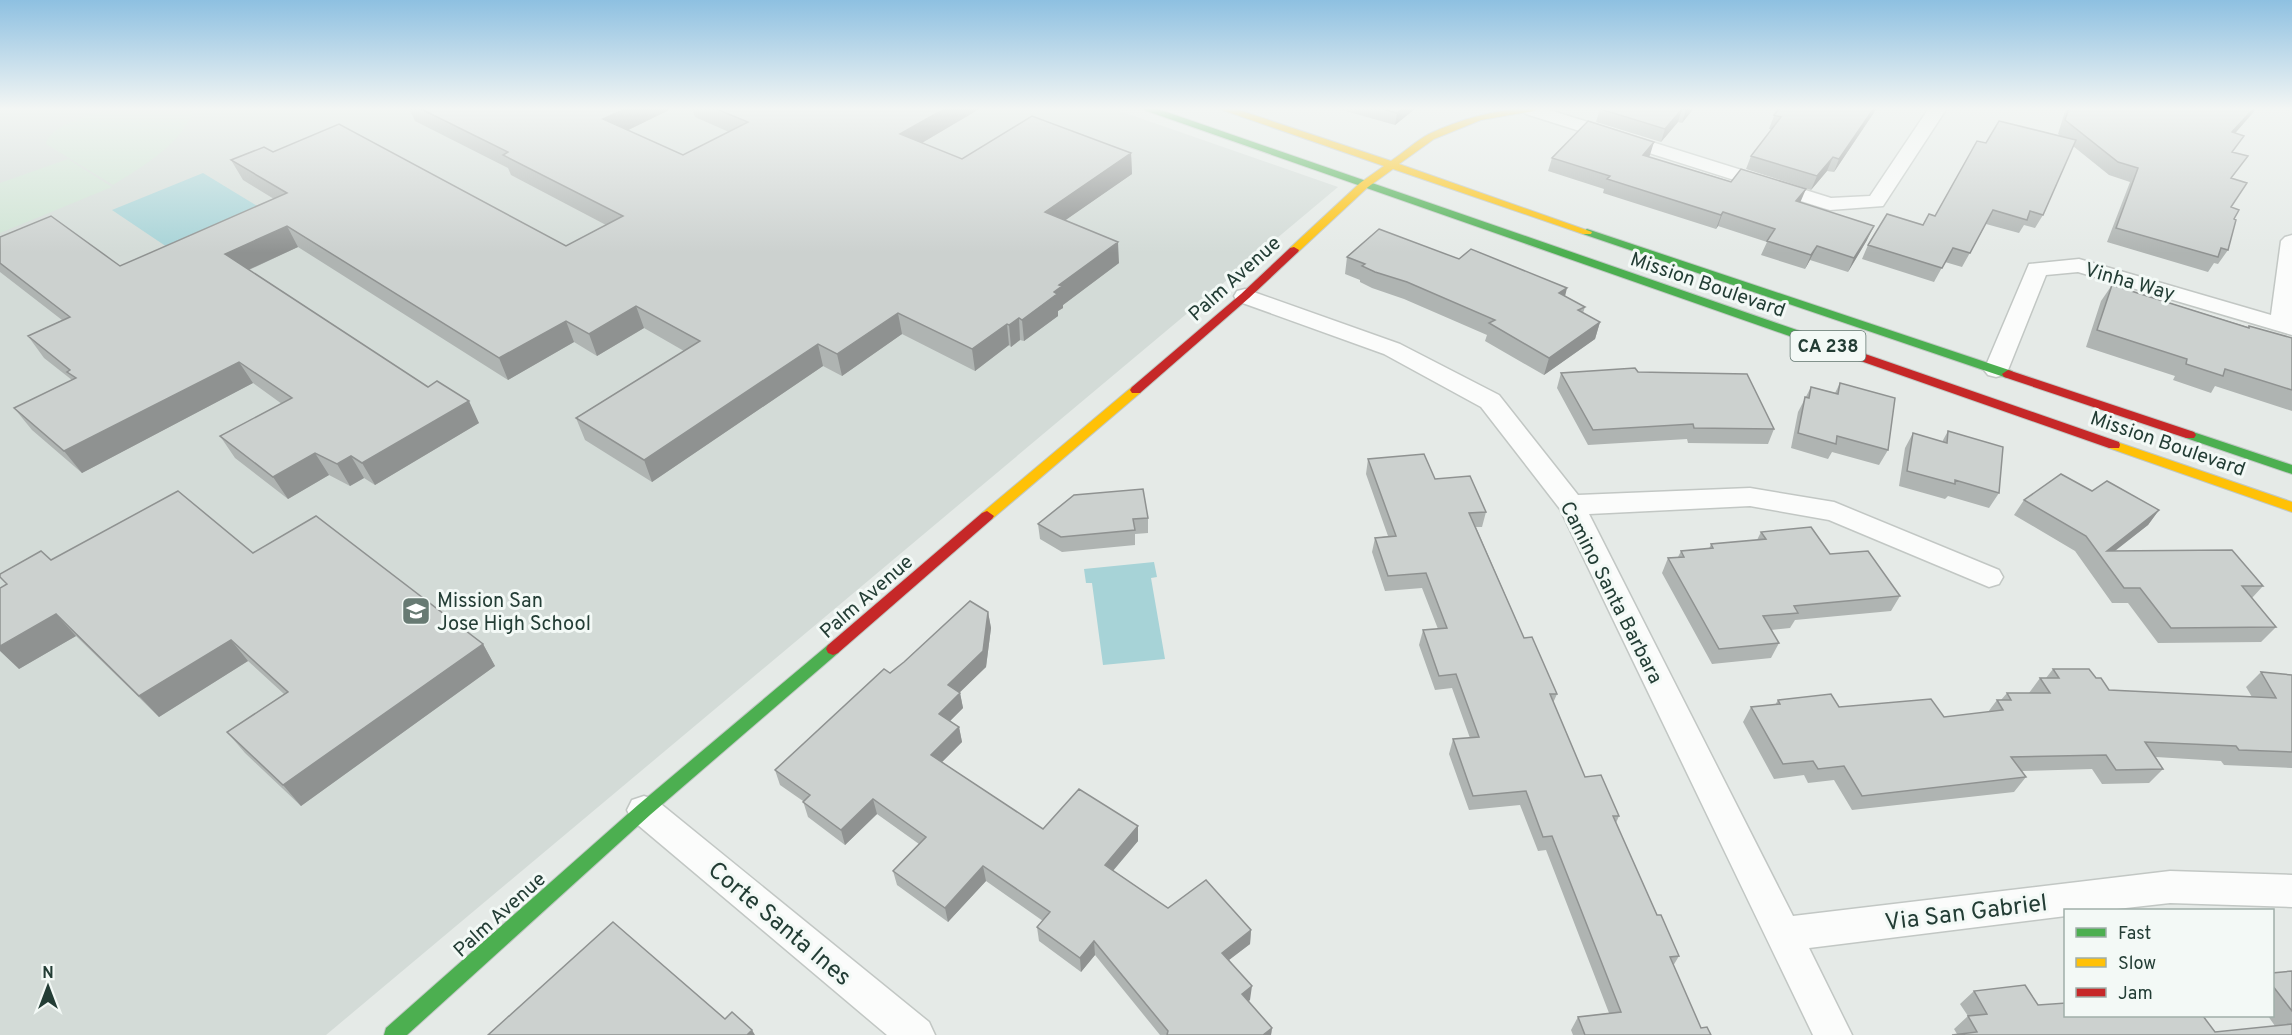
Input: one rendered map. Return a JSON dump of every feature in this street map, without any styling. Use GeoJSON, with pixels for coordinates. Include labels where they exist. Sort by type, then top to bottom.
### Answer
{"type":"FeatureCollection","features":[{"type":"Feature","properties":{"kind":"main road","name":"Mission Boulevard"},"geometry":{"type":"LineString","coordinates":[[1283,156],[2292,507]]}},
{"type":"Feature","properties":{"kind":"main road","name":"Mission Boulevard"},"geometry":{"type":"LineString","coordinates":[[1365,156],[2292,470]]}},
{"type":"Feature","properties":{"kind":"main road","name":"Palm Avenue"},"geometry":{"type":"LineString","coordinates":[[393,1035],[645,810],[1245,296],[1364,185],[1402,156]]}},
{"type":"Feature","properties":{"kind":"street"},"geometry":{"type":"LineString","coordinates":[[1681,156],[1830,204],[1876,202],[1906,156]]}},
{"type":"Feature","properties":{"kind":"street"},"geometry":{"type":"LineString","coordinates":[[2286,326],[2292,241]]}},
{"type":"Feature","properties":{"kind":"street","name":"Vinha Way"},"geometry":{"type":"LineString","coordinates":[[1996,370],[2037,269],[2079,265],[2286,326]]}},
{"type":"Feature","properties":{"kind":"street","name":"Camino Santa Barbara"},"geometry":{"type":"LineString","coordinates":[[1245,296],[1392,349],[1490,401],[1571,505],[1833,1035]]}},
{"type":"Feature","properties":{"kind":"street"},"geometry":{"type":"LineString","coordinates":[[1571,505],[1750,497],[1834,511],[1989,577]]}},
{"type":"Feature","properties":{"kind":"street","name":"Corte Santa Ines"},"geometry":{"type":"LineString","coordinates":[[645,810],[916,1035]]}},
{"type":"Feature","properties":{"kind":"street","name":"Via San Gabriel"},"geometry":{"type":"LineString","coordinates":[[1783,934],[2170,887],[2292,891]]}},
{"type":"Feature","properties":{"kind":"shaded area","name":"Mission San Jose High School"},"geometry":{"type":"Polygon","coordinates":[[[0,156],[1250,156],[1338,187],[326,1035],[0,1035],[0,156]]]}},
{"type":"Feature","properties":{"kind":"green space"},"geometry":{"type":"Polygon","coordinates":[[[66,156],[157,156],[113,185],[66,156]]]}},
{"type":"Feature","properties":{"kind":"green space"},"geometry":{"type":"Polygon","coordinates":[[[68,159],[112,187],[0,233],[0,183],[68,159]]]}},
{"type":"Feature","properties":{"kind":"water"},"geometry":{"type":"Polygon","coordinates":[[[203,173],[262,209],[170,249],[112,210],[203,173]]]}},
{"type":"Feature","properties":{"kind":"water"},"geometry":{"type":"Polygon","coordinates":[[[1154,562],[1157,577],[1151,578],[1165,659],[1103,665],[1092,583],[1086,583],[1084,569],[1154,562]]]}},
{"type":"Feature","properties":{"kind":"building"},"geometry":{"type":"Polygon","coordinates":[[[240,156],[399,156],[566,246],[623,216],[506,156],[955,156],[962,159],[966,156],[1126,156],[1045,212],[1118,242],[1059,285],[1062,286],[1054,292],[1057,294],[1022,320],[1019,318],[1007,324],[972,349],[898,313],[837,354],[818,344],[644,460],[576,418],[700,341],[636,306],[589,334],[566,321],[499,358],[287,226],[225,254],[428,387],[437,381],[469,401],[362,463],[351,456],[337,464],[315,453],[273,477],[220,436],[292,398],[239,362],[64,451],[14,408],[76,378],[67,372],[70,370],[28,336],[70,317],[0,263],[0,237],[51,216],[120,266],[287,193],[231,160],[240,156]]]}},
{"type":"Feature","properties":{"kind":"building"},"geometry":{"type":"Polygon","coordinates":[[[1647,156],[1731,182],[1741,169],[1806,189],[1796,201],[1874,226],[1854,258],[1817,246],[1811,255],[1767,241],[1775,229],[1723,212],[1721,215],[1607,179],[1610,176],[1552,158],[1647,156]]]}},
{"type":"Feature","properties":{"kind":"building"},"geometry":{"type":"Polygon","coordinates":[[[1752,156],[1841,156],[1839,159],[1833,157],[1817,176],[1752,156]]]}},
{"type":"Feature","properties":{"kind":"building"},"geometry":{"type":"Polygon","coordinates":[[[1968,156],[2069,156],[2043,215],[2030,211],[2027,220],[1993,210],[1970,253],[1953,248],[1942,268],[1868,245],[1887,214],[1923,225],[1929,214],[1935,216],[1968,156]]]}},
{"type":"Feature","properties":{"kind":"building"},"geometry":{"type":"Polygon","coordinates":[[[2111,156],[2248,156],[2231,178],[2247,183],[2231,207],[2239,210],[2234,219],[2236,220],[2228,250],[2221,248],[2218,257],[2116,228],[2138,168],[2118,162],[2111,156]]]}},
{"type":"Feature","properties":{"kind":"building"},"geometry":{"type":"Polygon","coordinates":[[[1379,229],[1459,259],[1471,249],[1567,288],[1559,293],[1585,307],[1578,310],[1600,322],[1549,358],[1489,323],[1495,320],[1407,282],[1375,272],[1362,266],[1365,264],[1347,257],[1379,229]]]}},
{"type":"Feature","properties":{"kind":"building"},"geometry":{"type":"Polygon","coordinates":[[[2112,285],[2249,328],[2249,326],[2292,338],[2292,390],[2225,369],[2223,376],[2186,364],[2187,359],[2097,330],[2112,285]]]}},
{"type":"Feature","properties":{"kind":"building"},"geometry":{"type":"Polygon","coordinates":[[[1635,368],[1638,372],[1747,374],[1774,429],[1694,428],[1693,424],[1593,430],[1561,373],[1635,368]]]}},
{"type":"Feature","properties":{"kind":"building"},"geometry":{"type":"Polygon","coordinates":[[[1840,383],[1895,398],[1888,450],[1837,436],[1836,444],[1798,433],[1805,397],[1809,398],[1811,387],[1838,394],[1840,383]]]}},
{"type":"Feature","properties":{"kind":"building"},"geometry":{"type":"Polygon","coordinates":[[[1948,431],[2003,447],[1999,493],[1955,480],[1955,484],[1907,471],[1913,433],[1947,443],[1948,431]]]}},
{"type":"Feature","properties":{"kind":"building"},"geometry":{"type":"Polygon","coordinates":[[[1424,454],[1435,479],[1470,476],[1486,512],[1469,513],[1524,638],[1532,637],[1557,694],[1550,694],[1585,777],[1601,775],[1619,816],[1613,816],[1657,915],[1661,915],[1679,956],[1670,957],[1701,1028],[1707,1027],[1711,1035],[1585,1035],[1578,1017],[1621,1012],[1552,836],[1543,837],[1526,791],[1473,796],[1453,739],[1479,737],[1456,674],[1439,676],[1423,630],[1447,628],[1426,573],[1388,576],[1375,538],[1396,536],[1368,459],[1424,454]]]}},
{"type":"Feature","properties":{"kind":"building"},"geometry":{"type":"Polygon","coordinates":[[[2061,474],[2092,491],[2107,481],[2159,510],[2107,551],[2232,550],[2263,586],[2242,586],[2276,627],[2171,628],[2140,588],[2124,588],[2086,536],[2024,500],[2061,474]]]}},
{"type":"Feature","properties":{"kind":"building"},"geometry":{"type":"Polygon","coordinates":[[[1143,489],[1148,518],[1133,519],[1135,530],[1061,537],[1038,524],[1074,495],[1143,489]]]}},
{"type":"Feature","properties":{"kind":"building"},"geometry":{"type":"Polygon","coordinates":[[[178,491],[253,553],[316,516],[483,644],[283,785],[227,732],[288,692],[231,640],[139,696],[56,614],[0,646],[0,588],[7,584],[0,574],[41,551],[51,560],[178,491]]]}},
{"type":"Feature","properties":{"kind":"building"},"geometry":{"type":"Polygon","coordinates":[[[1811,527],[1830,554],[1868,551],[1900,596],[1794,606],[1798,613],[1763,616],[1779,643],[1719,649],[1668,558],[1684,557],[1681,551],[1713,548],[1711,544],[1766,539],[1761,532],[1811,527]]]}},
{"type":"Feature","properties":{"kind":"building"},"geometry":{"type":"Polygon","coordinates":[[[970,601],[988,612],[983,651],[948,685],[960,693],[939,714],[959,727],[931,755],[1043,829],[1079,789],[1138,826],[1105,865],[1168,908],[1206,880],[1251,930],[1222,953],[1252,986],[1242,994],[1272,1028],[1263,1035],[1167,1035],[1168,1031],[1094,941],[1080,958],[1037,927],[1050,912],[983,866],[945,908],[893,871],[926,837],[873,799],[841,830],[803,802],[810,795],[775,770],[884,669],[890,673],[904,662],[970,601]]]}},
{"type":"Feature","properties":{"kind":"building"},"geometry":{"type":"Polygon","coordinates":[[[2053,669],[2089,669],[2096,678],[2101,678],[2109,690],[2276,698],[2261,672],[2292,675],[2292,752],[2239,750],[2236,746],[2145,742],[2163,769],[2116,770],[2106,755],[2011,757],[2026,777],[1862,796],[1844,766],[1818,769],[1813,761],[1783,764],[1751,707],[1780,704],[1778,700],[1831,694],[1839,707],[1931,699],[1944,717],[2003,710],[1997,700],[2011,700],[2007,693],[2050,693],[2040,678],[2059,678],[2053,669]]]}},
{"type":"Feature","properties":{"kind":"building"},"geometry":{"type":"Polygon","coordinates":[[[613,922],[725,1019],[732,1012],[752,1030],[747,1035],[488,1035],[613,922]]]}},
{"type":"Feature","properties":{"kind":"building"},"geometry":{"type":"Polygon","coordinates":[[[2292,971],[2292,1011],[2274,988],[2274,973],[2292,971]]]}},
{"type":"Feature","properties":{"kind":"building"},"geometry":{"type":"Polygon","coordinates":[[[2025,985],[2038,1005],[2064,1003],[2064,1017],[2204,1017],[2215,1032],[2292,1024],[2292,1035],[1952,1035],[1977,1032],[1968,1016],[1987,1014],[1974,991],[2025,985]]]}},
{"type":"Feature","properties":{"kind":"traffic: fast"},"geometry":{"type":"LineString","coordinates":[[1286,156],[1819,342]]}},
{"type":"Feature","properties":{"kind":"traffic: fast"},"geometry":{"type":"LineString","coordinates":[[1587,232],[2008,374]]}},
{"type":"Feature","properties":{"kind":"traffic: fast"},"geometry":{"type":"LineString","coordinates":[[2190,435],[2292,470]]}},
{"type":"Feature","properties":{"kind":"traffic: fast"},"geometry":{"type":"LineString","coordinates":[[393,1035],[644,810],[833,649]]}},
{"type":"Feature","properties":{"kind":"traffic: slow"},"geometry":{"type":"LineString","coordinates":[[1366,156],[1587,232]]}},
{"type":"Feature","properties":{"kind":"traffic: slow"},"geometry":{"type":"LineString","coordinates":[[1294,250],[1364,185],[1404,156]]}},
{"type":"Feature","properties":{"kind":"traffic: slow"},"geometry":{"type":"LineString","coordinates":[[987,516],[1136,390]]}},
{"type":"Feature","properties":{"kind":"traffic: slow"},"geometry":{"type":"LineString","coordinates":[[2114,445],[2292,507]]}},
{"type":"Feature","properties":{"kind":"traffic: jam"},"geometry":{"type":"LineString","coordinates":[[1136,390],[1245,296],[1294,250]]}},
{"type":"Feature","properties":{"kind":"traffic: jam"},"geometry":{"type":"LineString","coordinates":[[1819,342],[2114,445]]}},
{"type":"Feature","properties":{"kind":"traffic: jam"},"geometry":{"type":"LineString","coordinates":[[2008,374],[2190,435]]}},
{"type":"Feature","properties":{"kind":"traffic: jam"},"geometry":{"type":"LineString","coordinates":[[833,649],[987,516]]}},
{"type":"Feature","properties":{"kind":"place","name":"Mission San Jose High School"},"geometry":{"type":"Point","coordinates":[416,611]}}]}
